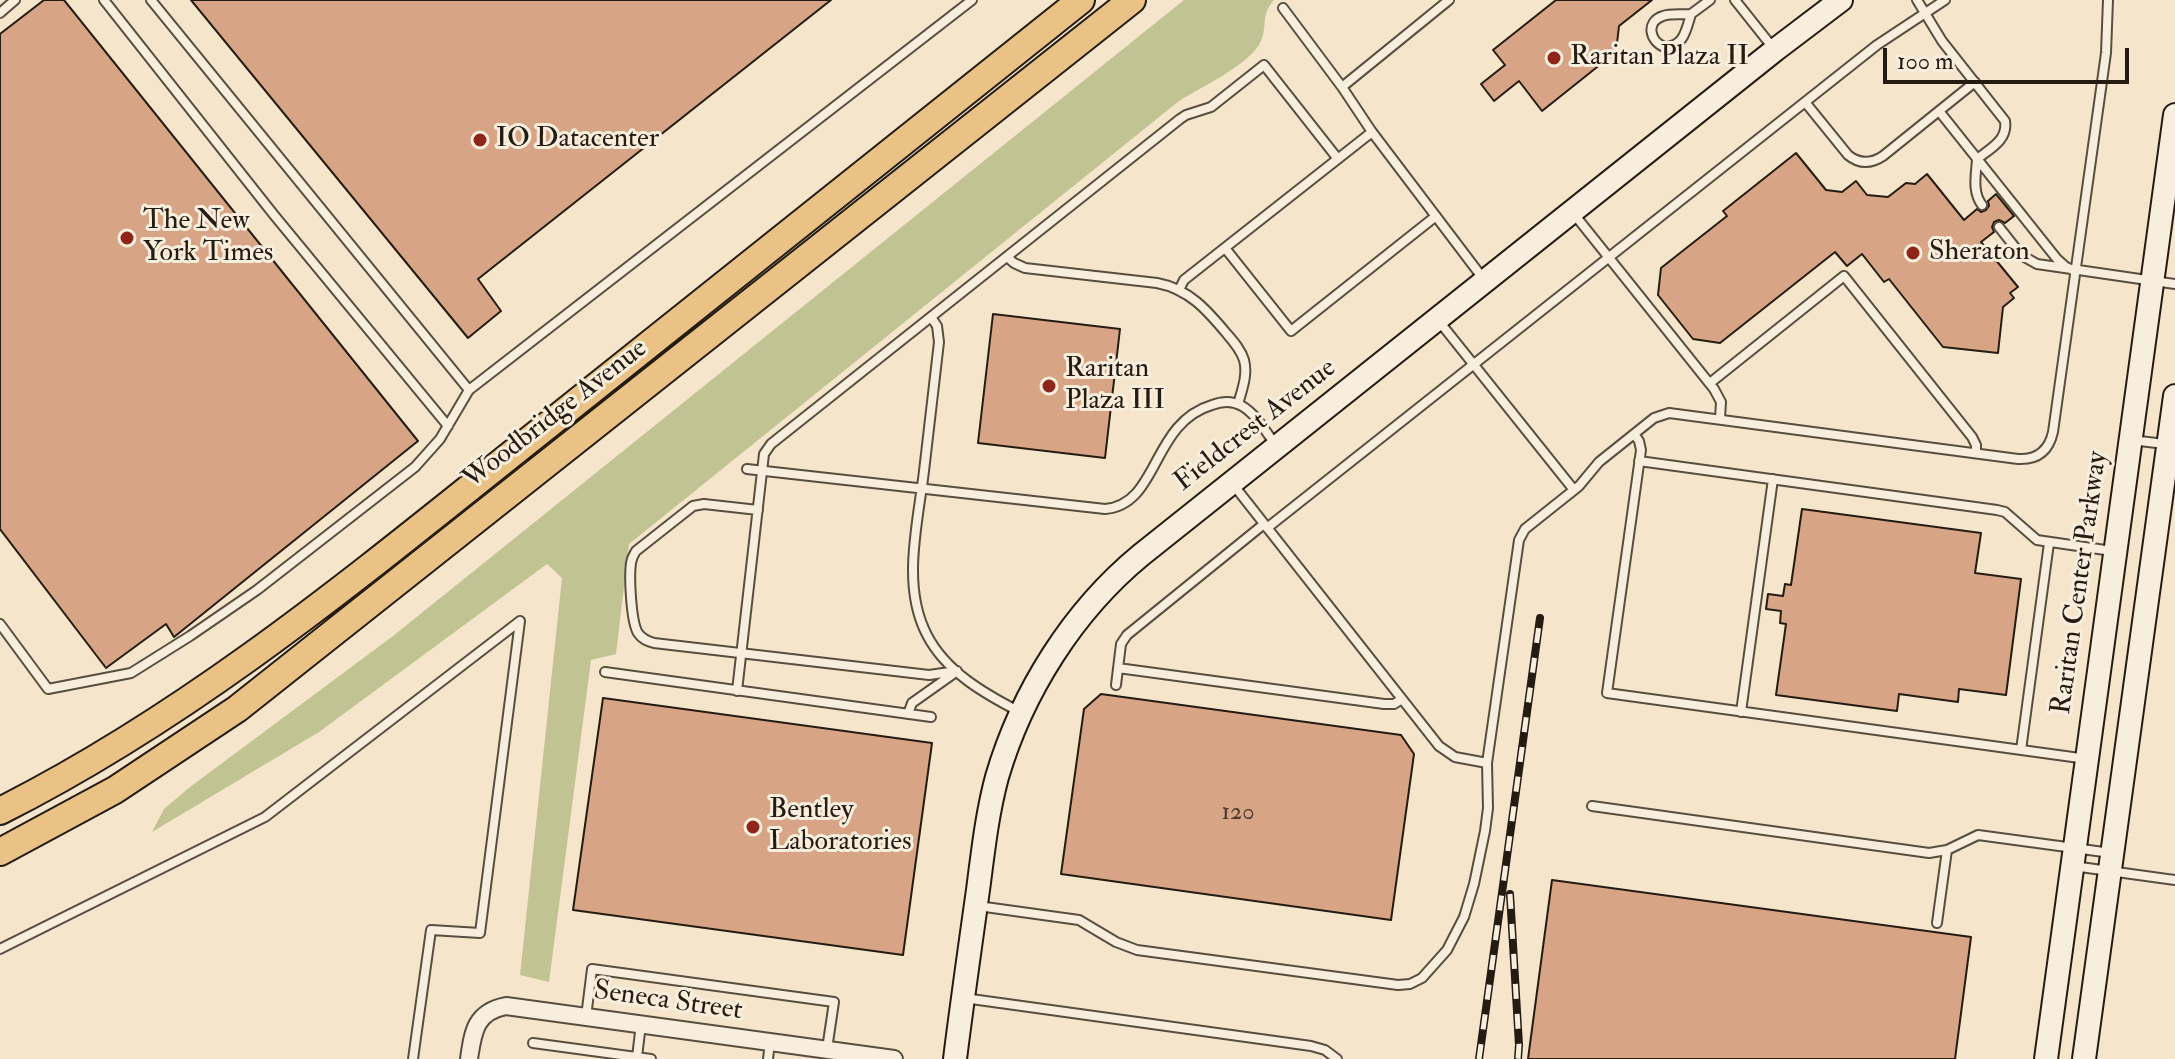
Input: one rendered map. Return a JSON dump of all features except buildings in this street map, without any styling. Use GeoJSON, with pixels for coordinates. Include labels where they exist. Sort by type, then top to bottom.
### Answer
{"type":"FeatureCollection","features":[{"type":"Feature","properties":{"kind":"main road","name":"Woodbridge Avenue"},"geometry":{"type":"LineString","coordinates":[[0,811],[144,730],[268,644],[1081,0]]}},
{"type":"Feature","properties":{"kind":"main road","name":"Woodbridge Avenue"},"geometry":{"type":"LineString","coordinates":[[0,852],[115,790],[237,709],[1132,0]]}},
{"type":"Feature","properties":{"kind":"main road","name":"Fieldcrest Avenue"},"geometry":{"type":"LineString","coordinates":[[955,1059],[993,793],[1006,750],[1045,668],[1107,586],[1132,562],[1841,0]]}},
{"type":"Feature","properties":{"kind":"main road","name":"Raritan Center Parkway"},"geometry":{"type":"LineString","coordinates":[[2046,1059],[2175,115]]}},
{"type":"Feature","properties":{"kind":"main road"},"geometry":{"type":"LineString","coordinates":[[2084,1059],[2172,445],[2175,396]]}},
{"type":"Feature","properties":{"kind":"main road"},"geometry":{"type":"LineString","coordinates":[[0,793],[52,783]]}},
{"type":"Feature","properties":{"kind":"street","name":"Seneca Street"},"geometry":{"type":"LineString","coordinates":[[469,1059],[475,1028],[482,1018],[493,1010],[513,1007],[641,1024],[769,1050],[827,1050],[894,1059]]}},
{"type":"Feature","properties":{"kind":"lane"},"geometry":{"type":"LineString","coordinates":[[0,13],[15,0]]}},
{"type":"Feature","properties":{"kind":"lane"},"geometry":{"type":"LineString","coordinates":[[104,0],[274,215],[448,426]]}},
{"type":"Feature","properties":{"kind":"lane"},"geometry":{"type":"LineString","coordinates":[[151,0],[469,390]]}},
{"type":"Feature","properties":{"kind":"lane"},"geometry":{"type":"LineString","coordinates":[[0,624],[48,689],[131,673],[179,643],[257,590],[415,467],[440,439],[469,390],[972,0]]}},
{"type":"Feature","properties":{"kind":"lane"},"geometry":{"type":"LineString","coordinates":[[1342,87],[1449,0]]}},
{"type":"Feature","properties":{"kind":"lane"},"geometry":{"type":"LineString","coordinates":[[1691,14],[1683,39],[1677,45],[1667,48],[1655,42],[1652,27],[1658,18],[1691,14],[1710,0]]}},
{"type":"Feature","properties":{"kind":"lane"},"geometry":{"type":"LineString","coordinates":[[1735,0],[1775,50]]}},
{"type":"Feature","properties":{"kind":"lane"},"geometry":{"type":"LineString","coordinates":[[1917,0],[1942,41],[2004,118],[2007,130],[2002,140],[1977,159],[1975,189],[1982,205]]}},
{"type":"Feature","properties":{"kind":"lane"},"geometry":{"type":"LineString","coordinates":[[1116,685],[1121,644],[1131,630],[1474,365],[1877,45],[1945,0]]}},
{"type":"Feature","properties":{"kind":"lane"},"geometry":{"type":"LineString","coordinates":[[976,905],[1079,920],[1116,942],[1137,950],[1398,985],[1422,978],[1447,950],[1459,928],[1470,902],[1483,847],[1487,819],[1487,763],[1521,534],[1574,490],[1599,462],[1658,416],[1669,413],[2025,459],[2038,456],[2050,444],[2106,53],[2108,0]]}},
{"type":"Feature","properties":{"kind":"lane"},"geometry":{"type":"LineString","coordinates":[[1283,8],[1485,282]]}},
{"type":"Feature","properties":{"kind":"lane"},"geometry":{"type":"LineString","coordinates":[[737,691],[765,450],[771,444],[1186,115],[1211,107],[1264,65],[1338,159]]}},
{"type":"Feature","properties":{"kind":"lane"},"geometry":{"type":"LineString","coordinates":[[1805,102],[1848,155],[1863,162],[1883,156],[1975,82]]}},
{"type":"Feature","properties":{"kind":"lane"},"geometry":{"type":"LineString","coordinates":[[1939,111],[2057,259],[2075,271]]}},
{"type":"Feature","properties":{"kind":"lane"},"geometry":{"type":"LineString","coordinates":[[1179,290],[1184,280],[1372,132]]}},
{"type":"Feature","properties":{"kind":"lane"},"geometry":{"type":"LineString","coordinates":[[1573,212],[1710,383],[1719,398],[1720,418]]}},
{"type":"Feature","properties":{"kind":"lane"},"geometry":{"type":"LineString","coordinates":[[1225,248],[1291,331],[1436,216]]}},
{"type":"Feature","properties":{"kind":"lane"},"geometry":{"type":"LineString","coordinates":[[1999,227],[2026,259],[2044,266],[2175,284]]}},
{"type":"Feature","properties":{"kind":"lane"},"geometry":{"type":"LineString","coordinates":[[1007,257],[1025,268],[1157,283],[1179,290],[1205,307],[1243,356],[1245,375],[1238,404]]}},
{"type":"Feature","properties":{"kind":"lane"},"geometry":{"type":"LineString","coordinates":[[1710,383],[1844,276],[1972,437],[1976,453]]}},
{"type":"Feature","properties":{"kind":"lane"},"geometry":{"type":"LineString","coordinates":[[931,317],[937,326],[939,342],[913,563],[917,605],[931,641],[957,671],[989,696],[1022,713]]}},
{"type":"Feature","properties":{"kind":"lane"},"geometry":{"type":"LineString","coordinates":[[1438,320],[1574,490]]}},
{"type":"Feature","properties":{"kind":"lane"},"geometry":{"type":"LineString","coordinates":[[747,469],[1112,509],[1137,494],[1167,441],[1188,417],[1216,403],[1238,404],[1248,410],[1277,447]]}},
{"type":"Feature","properties":{"kind":"lane"},"geometry":{"type":"LineString","coordinates":[[1634,434],[1640,445],[1639,461],[1607,693],[2087,759]]}},
{"type":"Feature","properties":{"kind":"lane"},"geometry":{"type":"LineString","coordinates":[[2130,439],[2172,445]]}},
{"type":"Feature","properties":{"kind":"lane"},"geometry":{"type":"LineString","coordinates":[[1639,461],[2001,511],[2037,540],[2115,552]]}},
{"type":"Feature","properties":{"kind":"lane"},"geometry":{"type":"LineString","coordinates":[[1741,712],[1773,479]]}},
{"type":"Feature","properties":{"kind":"lane"},"geometry":{"type":"LineString","coordinates":[[1232,483],[1444,750],[1455,757],[1487,763]]}},
{"type":"Feature","properties":{"kind":"lane"},"geometry":{"type":"LineString","coordinates":[[758,510],[704,504],[693,506],[640,547],[631,562],[634,623],[643,639],[654,643],[929,675],[957,671]]}},
{"type":"Feature","properties":{"kind":"lane"},"geometry":{"type":"LineString","coordinates":[[2021,750],[2049,543]]}},
{"type":"Feature","properties":{"kind":"lane"},"geometry":{"type":"LineString","coordinates":[[0,949],[265,817],[520,621],[480,933],[431,930],[413,1059]]}},
{"type":"Feature","properties":{"kind":"lane"},"geometry":{"type":"LineString","coordinates":[[1118,668],[1384,704],[1394,704],[1402,699]]}},
{"type":"Feature","properties":{"kind":"lane"},"geometry":{"type":"LineString","coordinates":[[908,714],[912,703],[957,671]]}},
{"type":"Feature","properties":{"kind":"lane"},"geometry":{"type":"LineString","coordinates":[[605,672],[931,717]]}},
{"type":"Feature","properties":{"kind":"lane"},"geometry":{"type":"LineString","coordinates":[[1592,806],[1929,853],[1947,850],[1978,835],[2073,857],[2111,862],[2175,880]]}},
{"type":"Feature","properties":{"kind":"lane"},"geometry":{"type":"LineString","coordinates":[[1937,923],[1947,850]]}},
{"type":"Feature","properties":{"kind":"lane"},"geometry":{"type":"LineString","coordinates":[[2073,857],[2111,862]]}},
{"type":"Feature","properties":{"kind":"lane"},"geometry":{"type":"LineString","coordinates":[[586,1017],[592,969],[834,1002],[827,1050]]}},
{"type":"Feature","properties":{"kind":"lane"},"geometry":{"type":"LineString","coordinates":[[963,998],[1311,1046],[1325,1050],[1337,1059]]}},
{"type":"Feature","properties":{"kind":"lane"},"geometry":{"type":"LineString","coordinates":[[637,1057],[641,1024]]}},
{"type":"Feature","properties":{"kind":"lane"},"geometry":{"type":"LineString","coordinates":[[533,1043],[651,1059]]}},
{"type":"Feature","properties":{"kind":"green space"},"geometry":{"type":"Polygon","coordinates":[[[1184,0],[1274,0],[1267,11],[1261,41],[1247,59],[1179,101],[629,544],[616,654],[591,660],[549,982],[520,975],[562,578],[547,564],[319,732],[152,832],[164,809],[190,787],[393,636],[1184,0]]]}},
{"type":"Feature","properties":{"kind":"railway"},"geometry":{"type":"LineString","coordinates":[[1479,1059],[1540,618]]}},
{"type":"Feature","properties":{"kind":"railway"},"geometry":{"type":"LineString","coordinates":[[1510,894],[1518,1059]]}},
{"type":"Feature","properties":{"kind":"place","name":"Raritan Plaza II"},"geometry":{"type":"Point","coordinates":[1554,58]}},
{"type":"Feature","properties":{"kind":"place","name":"IO Datacenter"},"geometry":{"type":"Point","coordinates":[480,140]}},
{"type":"Feature","properties":{"kind":"place","name":"The New York Times"},"geometry":{"type":"Point","coordinates":[127,238]}},
{"type":"Feature","properties":{"kind":"place","name":"Sheraton"},"geometry":{"type":"Point","coordinates":[1913,253]}},
{"type":"Feature","properties":{"kind":"place","name":"Raritan Plaza III"},"geometry":{"type":"Point","coordinates":[1049,386]}},
{"type":"Feature","properties":{"kind":"place","name":"Bentley Laboratories"},"geometry":{"type":"Point","coordinates":[753,827]}}]}
